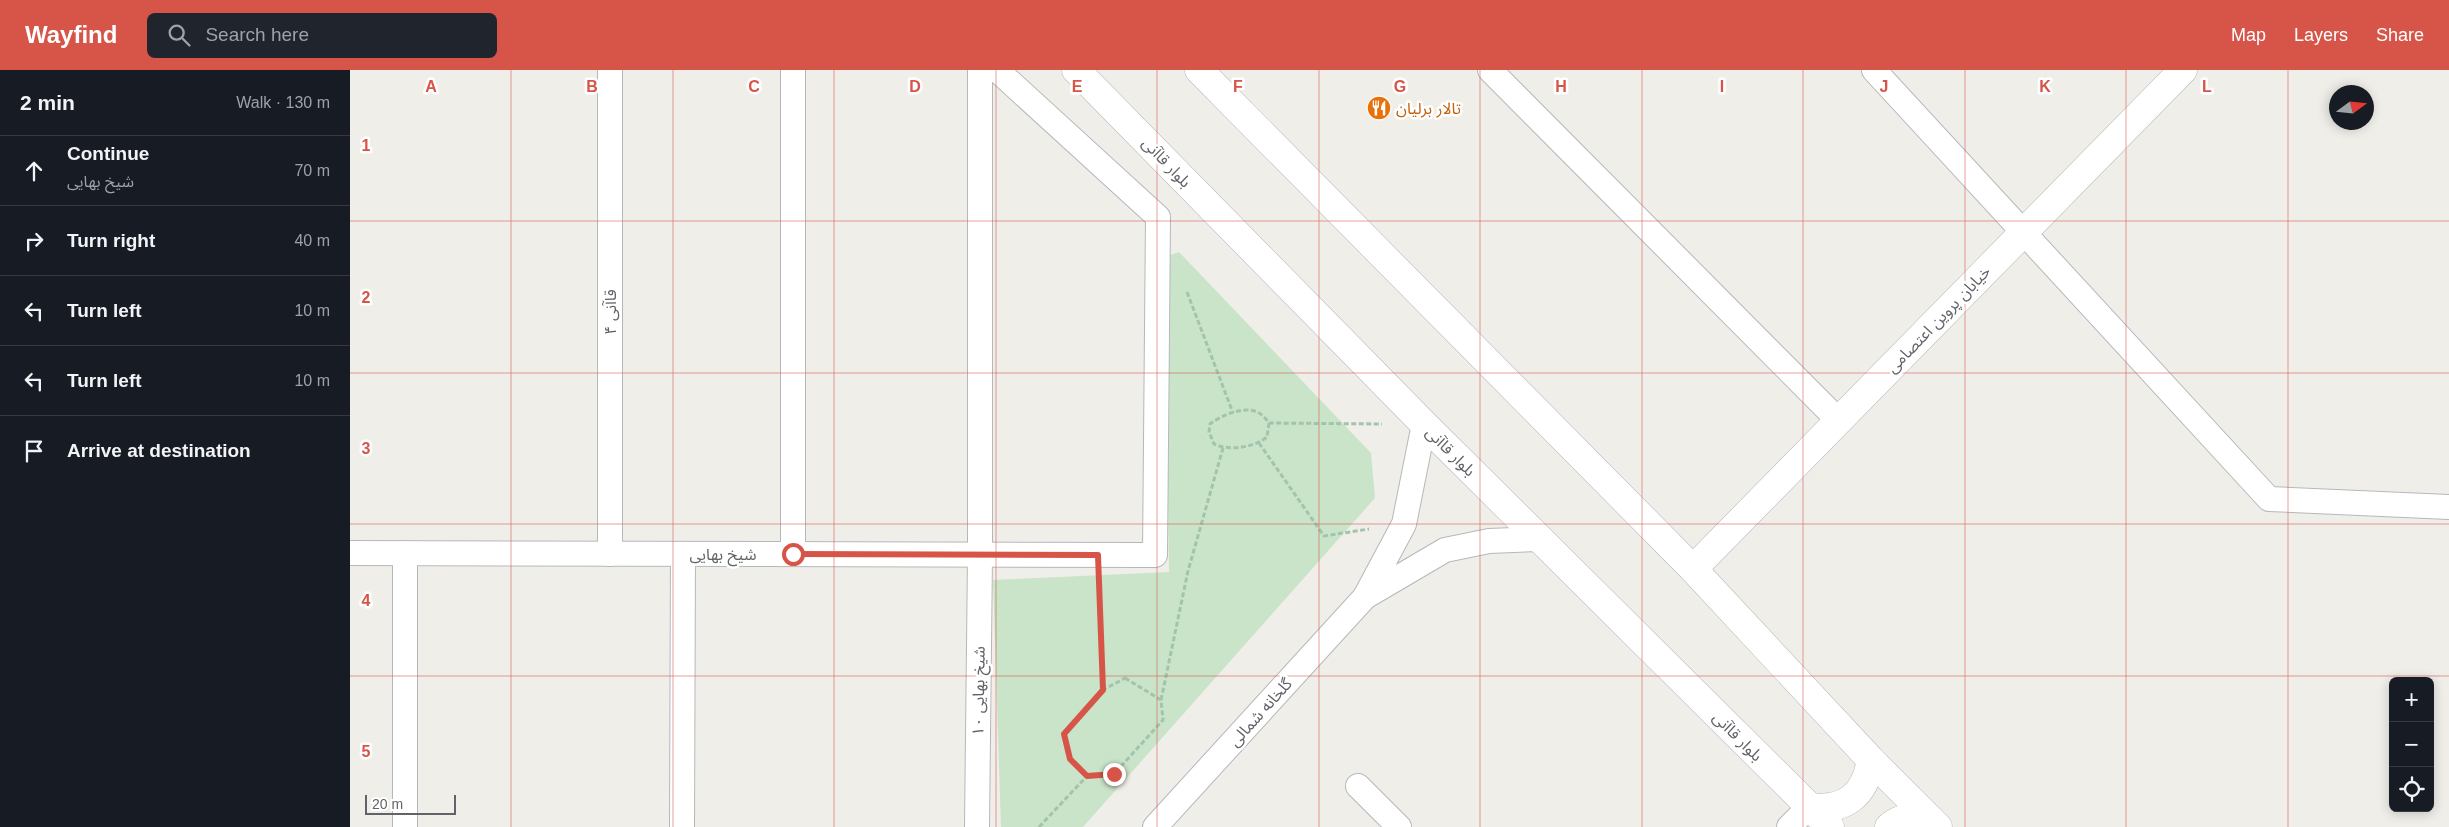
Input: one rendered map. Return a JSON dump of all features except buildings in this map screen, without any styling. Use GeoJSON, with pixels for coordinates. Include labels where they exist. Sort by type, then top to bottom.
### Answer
{"type":"FeatureCollection","features":[{"type":"Feature","properties":{"kind":"main road","name":"بلوار قاآنی"},"geometry":{"type":"LineString","coordinates":[[1076,70],[1424,424],[1830,827]]}},
{"type":"Feature","properties":{"kind":"main road"},"geometry":{"type":"LineString","coordinates":[[1199,70],[1694,569],[1870,760],[1933,822]]}},
{"type":"Feature","properties":{"kind":"main road","name":"خیابان پروین اعتصامی"},"geometry":{"type":"LineString","coordinates":[[1694,569],[2183,70]]}},
{"type":"Feature","properties":{"kind":"main road"},"geometry":{"type":"LineString","coordinates":[[1809,807],[1824,808],[1838,806],[1852,799],[1862,788],[1868,775],[1870,760]]}},
{"type":"Feature","properties":{"kind":"main road"},"geometry":{"type":"LineString","coordinates":[[1889,827],[1903,819],[1916,816],[1933,822]]}},
{"type":"Feature","properties":{"kind":"street","name":"قاآنی ۴"},"geometry":{"type":"LineString","coordinates":[[610,70],[610,554]]}},
{"type":"Feature","properties":{"kind":"street"},"geometry":{"type":"LineString","coordinates":[[793,70],[793,554]]}},
{"type":"Feature","properties":{"kind":"street","name":"شیخ بهایی ۱۰"},"geometry":{"type":"LineString","coordinates":[[977,827],[980,555],[980,70]]}},
{"type":"Feature","properties":{"kind":"street","name":"شیخ بهایی"},"geometry":{"type":"LineString","coordinates":[[350,553],[1155,556],[1158,217],[996,70]]}},
{"type":"Feature","properties":{"kind":"street"},"geometry":{"type":"LineString","coordinates":[[1490,70],[1839,421]]}},
{"type":"Feature","properties":{"kind":"street"},"geometry":{"type":"LineString","coordinates":[[1874,70],[2270,499],[2449,506]]}},
{"type":"Feature","properties":{"kind":"street"},"geometry":{"type":"LineString","coordinates":[[1364,597],[1404,524],[1424,424]]}},
{"type":"Feature","properties":{"kind":"street"},"geometry":{"type":"LineString","coordinates":[[1364,597],[1445,550],[1488,541],[1539,539]]}},
{"type":"Feature","properties":{"kind":"street"},"geometry":{"type":"LineString","coordinates":[[405,553],[405,827]]}},
{"type":"Feature","properties":{"kind":"street"},"geometry":{"type":"LineString","coordinates":[[682,554],[682,827]]}},
{"type":"Feature","properties":{"kind":"street","name":"گلخانه شمالی"},"geometry":{"type":"LineString","coordinates":[[1155,827],[1364,597]]}},
{"type":"Feature","properties":{"kind":"street"},"geometry":{"type":"LineString","coordinates":[[1358,786],[1399,827]]}},
{"type":"Feature","properties":{"kind":"street"},"geometry":{"type":"LineString","coordinates":[[1789,827],[1809,807]]}},
{"type":"Feature","properties":{"kind":"path"},"geometry":{"type":"LineString","coordinates":[[1183,282],[1233,413]]}},
{"type":"Feature","properties":{"kind":"path"},"geometry":{"type":"LineString","coordinates":[[1249,410],[1260,412],[1269,423],[1267,437],[1259,443],[1223,448],[1214,444],[1208,432],[1210,424],[1219,417],[1249,410]]}},
{"type":"Feature","properties":{"kind":"path"},"geometry":{"type":"LineString","coordinates":[[1269,423],[1424,424]]}},
{"type":"Feature","properties":{"kind":"path"},"geometry":{"type":"LineString","coordinates":[[1259,443],[1324,536],[1404,524]]}},
{"type":"Feature","properties":{"kind":"path"},"geometry":{"type":"LineString","coordinates":[[1039,827],[1087,776],[1114,774],[1163,720],[1160,700],[1188,571],[1223,448]]}},
{"type":"Feature","properties":{"kind":"path"},"geometry":{"type":"LineString","coordinates":[[1098,555],[1103,690]]}},
{"type":"Feature","properties":{"kind":"path"},"geometry":{"type":"LineString","coordinates":[[1087,776],[1070,759],[1064,734],[1103,690],[1126,678],[1160,700]]}},
{"type":"Feature","properties":{"kind":"green space"},"geometry":{"type":"Polygon","coordinates":[[[1179,252],[1371,453],[1375,498],[1083,827],[1001,827],[993,580],[1169,572],[1165,257],[1179,252]]]}},
{"type":"Feature","properties":{"kind":"place","name":"تالار برلیان"},"geometry":{"type":"Point","coordinates":[1379,108]}},
{"type":"Feature","properties":{"kind":"route"},"geometry":{"type":"LineString","coordinates":[[793,554],[1098,555],[1103,690],[1064,734],[1070,759],[1087,776],[1114,774]]}}]}
